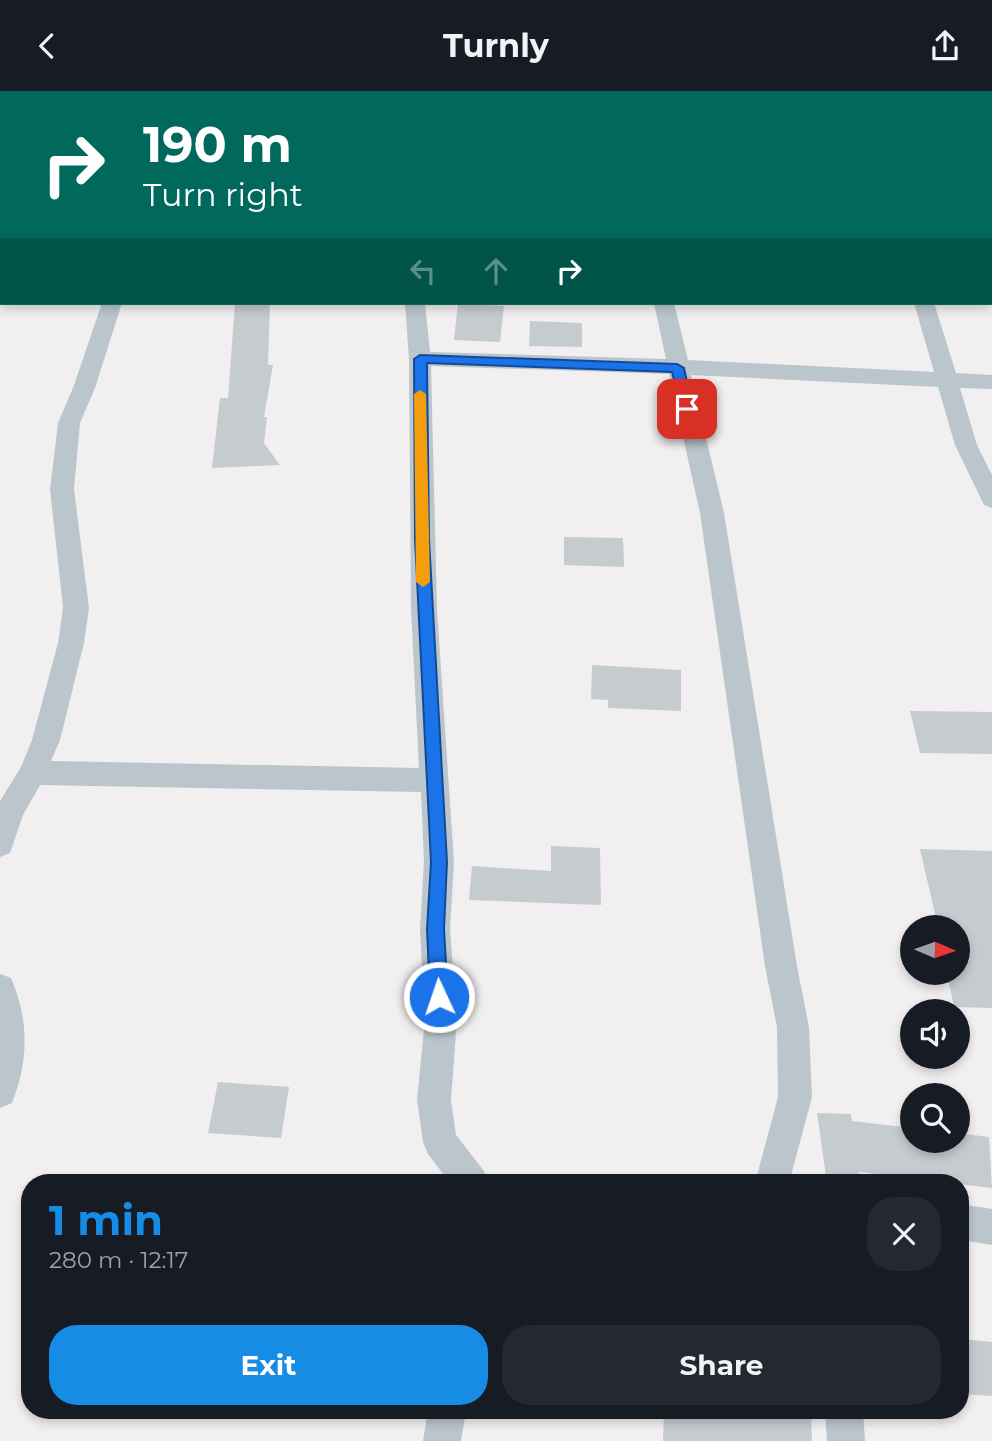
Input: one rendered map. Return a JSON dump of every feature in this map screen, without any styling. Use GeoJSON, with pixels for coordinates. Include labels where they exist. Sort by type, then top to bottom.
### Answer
{"type":"FeatureCollection","features":[{"type":"Feature","properties":{"kind":"street"},"geometry":{"type":"LineString","coordinates":[[0,843],[9,812],[33,773],[46,740],[72,643],[76,608],[62,489],[69,423],[84,388],[111,305]]}},
{"type":"Feature","properties":{"kind":"street"},"geometry":{"type":"LineString","coordinates":[[415,305],[420,359],[424,608],[439,862],[435,929],[441,1019],[434,1100],[440,1142],[465,1174]]}},
{"type":"Feature","properties":{"kind":"street"},"geometry":{"type":"LineString","coordinates":[[664,305],[712,513],[793,1027],[795,1097],[774,1174]]}},
{"type":"Feature","properties":{"kind":"street"},"geometry":{"type":"LineString","coordinates":[[924,305],[966,445],[992,499]]}},
{"type":"Feature","properties":{"kind":"street"},"geometry":{"type":"LineString","coordinates":[[420,359],[992,382]]}},
{"type":"Feature","properties":{"kind":"street"},"geometry":{"type":"LineString","coordinates":[[33,773],[436,780]]}},
{"type":"Feature","properties":{"kind":"street"},"geometry":{"type":"LineString","coordinates":[[0,989],[11,1034],[0,1091]]}},
{"type":"Feature","properties":{"kind":"street"},"geometry":{"type":"LineString","coordinates":[[969,1223],[992,1227]]}},
{"type":"Feature","properties":{"kind":"street"},"geometry":{"type":"LineString","coordinates":[[442,1441],[446,1419]]}},
{"type":"Feature","properties":{"kind":"street"},"geometry":{"type":"LineString","coordinates":[[845,1419],[846,1441]]}},
{"type":"Feature","properties":{"kind":"building"},"geometry":{"type":"Polygon","coordinates":[[[235,305],[270,305],[268,365],[273,365],[264,417],[267,417],[264,443],[280,465],[212,468],[220,398],[228,398],[235,305]]]}},
{"type":"Feature","properties":{"kind":"building"},"geometry":{"type":"Polygon","coordinates":[[[458,305],[504,306],[500,342],[454,340],[458,305]]]}},
{"type":"Feature","properties":{"kind":"building"},"geometry":{"type":"Polygon","coordinates":[[[530,321],[582,323],[582,347],[529,346],[530,321]]]}},
{"type":"Feature","properties":{"kind":"building"},"geometry":{"type":"Polygon","coordinates":[[[564,537],[623,538],[624,567],[564,565],[564,537]]]}},
{"type":"Feature","properties":{"kind":"building"},"geometry":{"type":"Polygon","coordinates":[[[592,665],[681,670],[681,711],[608,708],[608,700],[591,699],[592,665]]]}},
{"type":"Feature","properties":{"kind":"building"},"geometry":{"type":"Polygon","coordinates":[[[910,711],[992,712],[992,754],[920,753],[910,711]]]}},
{"type":"Feature","properties":{"kind":"building"},"geometry":{"type":"Polygon","coordinates":[[[551,846],[600,848],[601,905],[469,900],[472,866],[551,871],[551,846]]]}},
{"type":"Feature","properties":{"kind":"building"},"geometry":{"type":"Polygon","coordinates":[[[920,849],[992,851],[992,1008],[970,1007],[970,999],[952,999],[949,985],[970,985],[970,915],[935,915],[920,849]]]}},
{"type":"Feature","properties":{"kind":"building"},"geometry":{"type":"Polygon","coordinates":[[[218,1082],[289,1087],[281,1138],[208,1133],[218,1082]]]}},
{"type":"Feature","properties":{"kind":"building"},"geometry":{"type":"Polygon","coordinates":[[[817,1113],[851,1114],[852,1121],[900,1127],[900,1153],[970,1153],[970,1135],[989,1137],[992,1188],[969,1185],[969,1174],[826,1174],[817,1113]]]}},
{"type":"Feature","properties":{"kind":"building"},"geometry":{"type":"Polygon","coordinates":[[[969,1340],[992,1342],[992,1396],[969,1395],[969,1340]]]}},
{"type":"Feature","properties":{"kind":"building"},"geometry":{"type":"Polygon","coordinates":[[[664,1419],[811,1419],[812,1441],[663,1441],[664,1419]]]}},
{"type":"Feature","properties":{"kind":"slow traffic"},"geometry":{"type":"LineString","coordinates":[[420,394],[423,582]]}},
{"type":"Feature","properties":{"kind":"route"},"geometry":{"type":"LineString","coordinates":[[439,997],[435,929],[439,862],[424,608],[420,359],[677,368],[687,409]]}}]}
